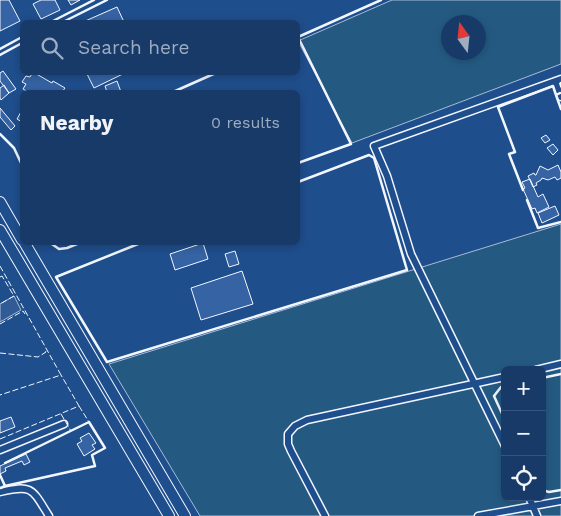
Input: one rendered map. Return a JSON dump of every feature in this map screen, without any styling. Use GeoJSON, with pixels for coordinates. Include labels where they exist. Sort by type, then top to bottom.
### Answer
{"type":"FeatureCollection","features":[{"type":"Feature","properties":{"kind":"main road"},"geometry":{"type":"LineString","coordinates":[[0,202],[20,236]]}},
{"type":"Feature","properties":{"kind":"main road"},"geometry":{"type":"LineString","coordinates":[[0,230],[169,516]]}},
{"type":"Feature","properties":{"kind":"main road"},"geometry":{"type":"LineString","coordinates":[[25,245],[185,516]]}},
{"type":"Feature","properties":{"kind":"street"},"geometry":{"type":"LineString","coordinates":[[501,438],[411,254],[387,176],[374,146],[558,80],[561,97]]}},
{"type":"Feature","properties":{"kind":"street"},"geometry":{"type":"LineString","coordinates":[[546,368],[561,364]]}},
{"type":"Feature","properties":{"kind":"street"},"geometry":{"type":"LineString","coordinates":[[325,516],[288,444],[288,434],[295,426],[307,420],[501,378]]}},
{"type":"Feature","properties":{"kind":"street"},"geometry":{"type":"LineString","coordinates":[[0,450],[64,424]]}},
{"type":"Feature","properties":{"kind":"street"},"geometry":{"type":"LineString","coordinates":[[0,492],[26,488],[34,493],[49,516]]}},
{"type":"Feature","properties":{"kind":"street"},"geometry":{"type":"LineString","coordinates":[[531,501],[538,516]]}},
{"type":"Feature","properties":{"kind":"street"},"geometry":{"type":"LineString","coordinates":[[478,516],[561,501]]}},
{"type":"Feature","properties":{"kind":"shaded area"},"geometry":{"type":"Polygon","coordinates":[[[392,0],[561,0],[561,64],[352,143],[300,45],[300,40],[392,0]]]}},
{"type":"Feature","properties":{"kind":"shaded area"},"geometry":{"type":"Polygon","coordinates":[[[561,224],[561,516],[200,516],[109,364],[561,224]]]}},
{"type":"Feature","properties":{"kind":"shaded area"},"geometry":{"type":"Polygon","coordinates":[[[14,296],[21,310],[0,322],[0,304],[14,296]]]}},
{"type":"Feature","properties":{"kind":"building"},"geometry":{"type":"Polygon","coordinates":[[[0,0],[9,0],[20,21],[0,31],[0,0]]]}},
{"type":"Feature","properties":{"kind":"building"},"geometry":{"type":"Polygon","coordinates":[[[41,0],[55,0],[60,10],[41,19],[33,4],[41,0]]]}},
{"type":"Feature","properties":{"kind":"building"},"geometry":{"type":"Polygon","coordinates":[[[68,0],[80,0],[71,5],[68,0]]]}},
{"type":"Feature","properties":{"kind":"building"},"geometry":{"type":"Polygon","coordinates":[[[117,7],[123,20],[88,20],[117,7]]]}},
{"type":"Feature","properties":{"kind":"building"},"geometry":{"type":"Polygon","coordinates":[[[3,71],[16,89],[9,93],[0,81],[0,73],[3,71]]]}},
{"type":"Feature","properties":{"kind":"building"},"geometry":{"type":"Polygon","coordinates":[[[31,75],[38,75],[65,88],[64,90],[25,90],[23,89],[26,84],[22,82],[26,76],[30,77],[31,75]]]}},
{"type":"Feature","properties":{"kind":"building"},"geometry":{"type":"Polygon","coordinates":[[[88,75],[121,75],[94,88],[88,75]]]}},
{"type":"Feature","properties":{"kind":"building"},"geometry":{"type":"Polygon","coordinates":[[[117,81],[120,90],[106,90],[105,86],[117,81]]]}},
{"type":"Feature","properties":{"kind":"building"},"geometry":{"type":"Polygon","coordinates":[[[4,85],[9,93],[1,100],[0,88],[4,85]]]}},
{"type":"Feature","properties":{"kind":"building"},"geometry":{"type":"Polygon","coordinates":[[[0,108],[15,126],[11,130],[0,117],[0,108]]]}},
{"type":"Feature","properties":{"kind":"building"},"geometry":{"type":"Polygon","coordinates":[[[546,135],[550,140],[545,143],[541,138],[546,135]]]}},
{"type":"Feature","properties":{"kind":"building"},"geometry":{"type":"Polygon","coordinates":[[[553,144],[558,150],[553,155],[547,148],[553,144]]]}},
{"type":"Feature","properties":{"kind":"building"},"geometry":{"type":"Polygon","coordinates":[[[558,165],[561,178],[557,180],[555,177],[548,180],[542,178],[533,187],[528,176],[534,173],[536,175],[540,166],[548,170],[558,165]]]}},
{"type":"Feature","properties":{"kind":"building"},"geometry":{"type":"Polygon","coordinates":[[[530,179],[538,197],[543,194],[549,207],[537,213],[535,208],[532,209],[523,189],[525,188],[522,182],[530,179]]]}},
{"type":"Feature","properties":{"kind":"building"},"geometry":{"type":"Polygon","coordinates":[[[555,206],[559,215],[542,223],[538,213],[555,206]]]}},
{"type":"Feature","properties":{"kind":"building"},"geometry":{"type":"Polygon","coordinates":[[[197,245],[204,245],[208,259],[175,270],[170,254],[197,245]]]}},
{"type":"Feature","properties":{"kind":"building"},"geometry":{"type":"Polygon","coordinates":[[[235,251],[239,264],[229,267],[225,254],[235,251]]]}},
{"type":"Feature","properties":{"kind":"building"},"geometry":{"type":"Polygon","coordinates":[[[242,271],[253,304],[201,320],[191,288],[242,271]]]}},
{"type":"Feature","properties":{"kind":"building"},"geometry":{"type":"Polygon","coordinates":[[[11,417],[15,427],[0,433],[0,421],[11,417]]]}},
{"type":"Feature","properties":{"kind":"building"},"geometry":{"type":"Polygon","coordinates":[[[89,433],[96,443],[92,445],[95,449],[84,456],[77,444],[82,441],[80,438],[89,433]]]}},
{"type":"Feature","properties":{"kind":"building"},"geometry":{"type":"Polygon","coordinates":[[[26,454],[30,462],[24,465],[22,461],[5,468],[6,471],[0,474],[0,466],[26,454]]]}},
{"type":"Feature","properties":{"kind":"fence"},"geometry":{"type":"LineString","coordinates":[[0,266],[61,375],[0,395]]}},
{"type":"Feature","properties":{"kind":"fence"},"geometry":{"type":"LineString","coordinates":[[0,277],[2,276],[14,296],[0,304]]}},
{"type":"Feature","properties":{"kind":"fence"},"geometry":{"type":"LineString","coordinates":[[0,324],[23,311],[25,314]]}},
{"type":"Feature","properties":{"kind":"fence"},"geometry":{"type":"LineString","coordinates":[[0,353],[38,357],[46,352],[45,349]]}},
{"type":"Feature","properties":{"kind":"fence"},"geometry":{"type":"LineString","coordinates":[[0,439],[79,406],[61,375]]}},
{"type":"Feature","properties":{"kind":"fence"},"geometry":{"type":"LineString","coordinates":[[79,406],[89,422]]}},
{"type":"Feature","properties":{"kind":"fence"},"geometry":{"type":"LineString","coordinates":[[61,414],[71,431]]}},
{"type":"Feature","properties":{"kind":"wall"},"geometry":{"type":"LineString","coordinates":[[55,20],[94,0]]}},
{"type":"Feature","properties":{"kind":"wall"},"geometry":{"type":"LineString","coordinates":[[67,20],[107,0]]}},
{"type":"Feature","properties":{"kind":"wall"},"geometry":{"type":"LineString","coordinates":[[300,36],[381,0]]}},
{"type":"Feature","properties":{"kind":"wall"},"geometry":{"type":"LineString","coordinates":[[0,49],[20,38]]}},
{"type":"Feature","properties":{"kind":"wall"},"geometry":{"type":"LineString","coordinates":[[300,41],[351,144],[300,162]]}},
{"type":"Feature","properties":{"kind":"wall"},"geometry":{"type":"LineString","coordinates":[[0,55],[20,44]]}},
{"type":"Feature","properties":{"kind":"wall"},"geometry":{"type":"LineString","coordinates":[[178,90],[211,75]]}},
{"type":"Feature","properties":{"kind":"wall"},"geometry":{"type":"LineString","coordinates":[[523,190],[509,154],[515,152],[498,107],[553,86],[556,95],[560,93]]}},
{"type":"Feature","properties":{"kind":"wall"},"geometry":{"type":"LineString","coordinates":[[556,95],[561,109]]}},
{"type":"Feature","properties":{"kind":"wall"},"geometry":{"type":"LineString","coordinates":[[0,134],[14,148],[20,161]]}},
{"type":"Feature","properties":{"kind":"wall"},"geometry":{"type":"LineString","coordinates":[[136,245],[56,277],[107,362],[407,270],[374,158],[369,155],[300,181]]}},
{"type":"Feature","properties":{"kind":"wall"},"geometry":{"type":"LineString","coordinates":[[527,200],[538,228],[561,222]]}},
{"type":"Feature","properties":{"kind":"wall"},"geometry":{"type":"LineString","coordinates":[[53,245],[59,249],[74,245]]}},
{"type":"Feature","properties":{"kind":"wall"},"geometry":{"type":"LineString","coordinates":[[546,377],[561,374]]}},
{"type":"Feature","properties":{"kind":"wall"},"geometry":{"type":"LineString","coordinates":[[501,387],[494,396],[501,411]]}},
{"type":"Feature","properties":{"kind":"wall"},"geometry":{"type":"LineString","coordinates":[[5,463],[89,422],[105,448],[92,455],[95,466],[5,486]]}},
{"type":"Feature","properties":{"kind":"wall"},"geometry":{"type":"LineString","coordinates":[[0,475],[5,486],[0,488]]}},
{"type":"Feature","properties":{"kind":"wall"},"geometry":{"type":"LineString","coordinates":[[546,491],[561,490]]}}]}
